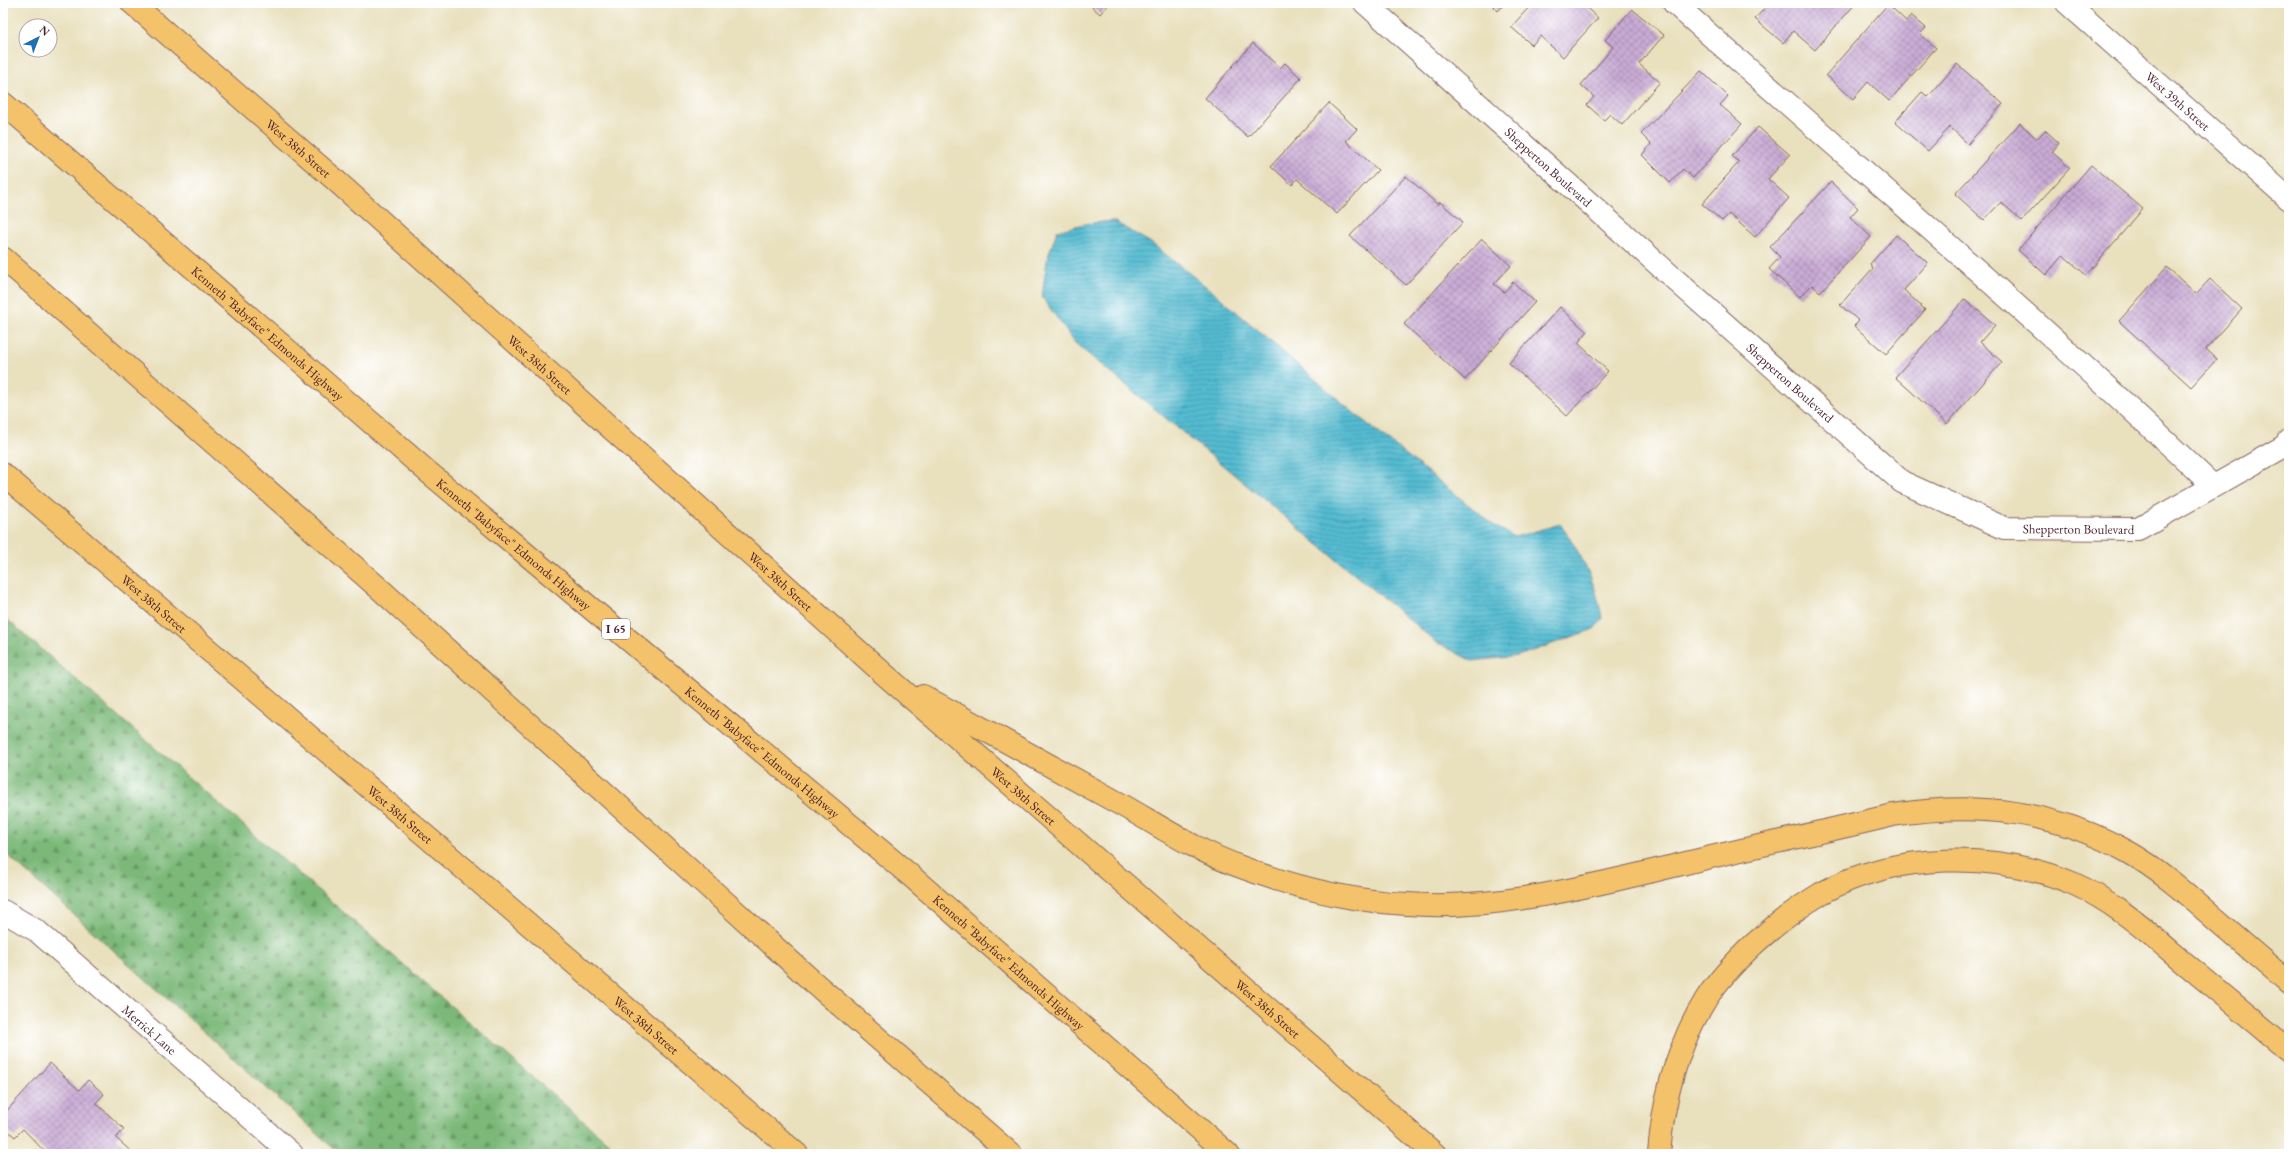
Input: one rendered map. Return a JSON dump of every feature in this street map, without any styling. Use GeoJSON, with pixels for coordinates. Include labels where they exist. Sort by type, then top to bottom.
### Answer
{"type":"FeatureCollection","features":[{"type":"Feature","properties":{"kind":"main road","name":"West 38th Street"},"geometry":{"type":"LineString","coordinates":[[132,3],[339,183],[884,674],[1435,1154]]}},
{"type":"Feature","properties":{"kind":"main road","name":"Kenneth \"Babyface\" Edmonds Highway"},"geometry":{"type":"LineString","coordinates":[[3,103],[428,472],[911,876],[1228,1154]]}},
{"type":"Feature","properties":{"kind":"main road"},"geometry":{"type":"LineString","coordinates":[[3,258],[381,590],[812,980],[1011,1154]]}},
{"type":"Feature","properties":{"kind":"main road","name":"West 38th Street"},"geometry":{"type":"LineString","coordinates":[[3,474],[797,1154]]}},
{"type":"Feature","properties":{"kind":"main road"},"geometry":{"type":"LineString","coordinates":[[884,674],[1213,856],[1272,878],[1340,896],[1409,905],[1498,901],[1623,878],[1893,815],[1946,809],[2003,811],[2038,817],[2072,827],[2131,853],[2186,894],[2289,983]]}},
{"type":"Feature","properties":{"kind":"main road"},"geometry":{"type":"LineString","coordinates":[[1659,1154],[1667,1094],[1677,1061],[1706,999],[1723,976],[1772,928],[1797,909],[1844,883],[1889,868],[1939,862],[1990,862],[2043,872],[2096,894],[2144,928],[2289,1050]]}},
{"type":"Feature","properties":{"kind":"street","name":"Shepperton Boulevard"},"geometry":{"type":"LineString","coordinates":[[1365,3],[1902,482],[2004,528],[2138,529],[2283,447],[2289,440]]}},
{"type":"Feature","properties":{"kind":"street"},"geometry":{"type":"LineString","coordinates":[[1674,3],[1928,226],[2126,403],[2213,486]]}},
{"type":"Feature","properties":{"kind":"street","name":"West 39th Street"},"geometry":{"type":"LineString","coordinates":[[2067,3],[2289,198]]}},
{"type":"Feature","properties":{"kind":"street","name":"Merrick Lane"},"geometry":{"type":"LineString","coordinates":[[3,911],[37,931],[292,1154]]}},
{"type":"Feature","properties":{"kind":"green space"},"geometry":{"type":"Polygon","coordinates":[[[3,616],[621,1154],[340,1154],[3,851],[3,616]]]}},
{"type":"Feature","properties":{"kind":"water"},"geometry":{"type":"Polygon","coordinates":[[[1113,221],[1151,243],[1218,296],[1354,413],[1496,527],[1515,537],[1560,524],[1575,546],[1587,569],[1596,593],[1602,619],[1594,629],[1518,656],[1472,661],[1436,642],[1075,343],[1042,297],[1047,259],[1057,231],[1084,224],[1113,221]]]}},
{"type":"Feature","properties":{"kind":"building"},"geometry":{"type":"Polygon","coordinates":[[[1088,3],[1110,3],[1100,14],[1088,3]]]}},
{"type":"Feature","properties":{"kind":"building"},"geometry":{"type":"Polygon","coordinates":[[[1490,3],[1505,3],[1498,11],[1490,3]]]}},
{"type":"Feature","properties":{"kind":"building"},"geometry":{"type":"Polygon","coordinates":[[[1533,3],[1581,3],[1598,18],[1563,57],[1540,36],[1532,45],[1511,27],[1533,3]]]}},
{"type":"Feature","properties":{"kind":"building"},"geometry":{"type":"Polygon","coordinates":[[[1769,3],[1856,3],[1815,50],[1793,31],[1783,43],[1755,19],[1769,3]]]}},
{"type":"Feature","properties":{"kind":"building"},"geometry":{"type":"Polygon","coordinates":[[[1888,4],[1906,21],[1911,15],[1926,28],[1920,34],[1936,48],[1889,101],[1868,82],[1853,99],[1826,75],[1888,4]]]}},
{"type":"Feature","properties":{"kind":"building"},"geometry":{"type":"Polygon","coordinates":[[[1632,9],[1664,35],[1639,64],[1660,82],[1622,125],[1610,114],[1604,120],[1587,105],[1594,97],[1581,85],[1613,47],[1605,40],[1632,9]]]}},
{"type":"Feature","properties":{"kind":"building"},"geometry":{"type":"Polygon","coordinates":[[[1253,43],[1280,68],[1285,63],[1301,78],[1248,137],[1205,98],[1253,43]]]}},
{"type":"Feature","properties":{"kind":"building"},"geometry":{"type":"Polygon","coordinates":[[[1957,64],[2003,104],[1968,144],[1950,127],[1928,151],[1895,122],[1922,92],[1928,97],[1957,64]]]}},
{"type":"Feature","properties":{"kind":"building"},"geometry":{"type":"Polygon","coordinates":[[[1701,71],[1728,96],[1720,105],[1742,124],[1693,178],[1683,169],[1670,183],[1642,155],[1651,144],[1641,134],[1701,71]]]}},
{"type":"Feature","properties":{"kind":"building"},"geometry":{"type":"Polygon","coordinates":[[[1329,103],[1357,129],[1346,141],[1378,170],[1337,214],[1297,179],[1292,185],[1271,166],[1329,103]]]}},
{"type":"Feature","properties":{"kind":"building"},"geometry":{"type":"Polygon","coordinates":[[[2020,123],[2037,139],[2045,130],[2059,143],[2052,152],[2070,168],[2022,221],[2001,202],[1984,220],[1955,194],[2020,123]]]}},
{"type":"Feature","properties":{"kind":"building"},"geometry":{"type":"Polygon","coordinates":[[[1758,127],[1790,155],[1768,179],[1789,198],[1755,237],[1729,214],[1722,221],[1702,204],[1739,162],[1732,156],[1758,127]]]}},
{"type":"Feature","properties":{"kind":"building"},"geometry":{"type":"Polygon","coordinates":[[[2091,165],[2143,209],[2086,275],[2063,255],[2046,275],[2018,250],[2091,165]]]}},
{"type":"Feature","properties":{"kind":"building"},"geometry":{"type":"Polygon","coordinates":[[[1406,176],[1438,205],[1440,202],[1463,222],[1406,285],[1350,236],[1406,176]]]}},
{"type":"Feature","properties":{"kind":"building"},"geometry":{"type":"Polygon","coordinates":[[[1831,182],[1858,208],[1850,217],[1871,237],[1820,292],[1812,285],[1800,297],[1769,269],[1780,257],[1770,247],[1831,182]]]}},
{"type":"Feature","properties":{"kind":"building"},"geometry":{"type":"Polygon","coordinates":[[[1896,235],[1928,263],[1904,290],[1925,310],[1886,354],[1854,326],[1859,321],[1840,305],[1873,268],[1870,264],[1896,235]]]}},
{"type":"Feature","properties":{"kind":"building"},"geometry":{"type":"Polygon","coordinates":[[[1482,239],[1511,266],[1494,284],[1504,292],[1513,282],[1535,302],[1465,380],[1404,324],[1482,239]]]}},
{"type":"Feature","properties":{"kind":"building"},"geometry":{"type":"Polygon","coordinates":[[[2167,267],[2196,294],[2210,279],[2242,309],[2206,349],[2217,359],[2191,387],[2119,321],[2167,267]]]}},
{"type":"Feature","properties":{"kind":"building"},"geometry":{"type":"Polygon","coordinates":[[[1965,299],[1995,325],[1980,342],[2002,362],[1947,424],[1895,377],[1965,299]]]}},
{"type":"Feature","properties":{"kind":"building"},"geometry":{"type":"Polygon","coordinates":[[[1560,307],[1587,332],[1578,343],[1608,371],[1567,416],[1509,363],[1560,307]]]}},
{"type":"Feature","properties":{"kind":"building"},"geometry":{"type":"Polygon","coordinates":[[[50,1063],[79,1090],[88,1080],[104,1094],[96,1103],[124,1129],[116,1138],[134,1154],[47,1154],[23,1129],[15,1137],[3,1126],[3,1115],[50,1063]]]}}]}
